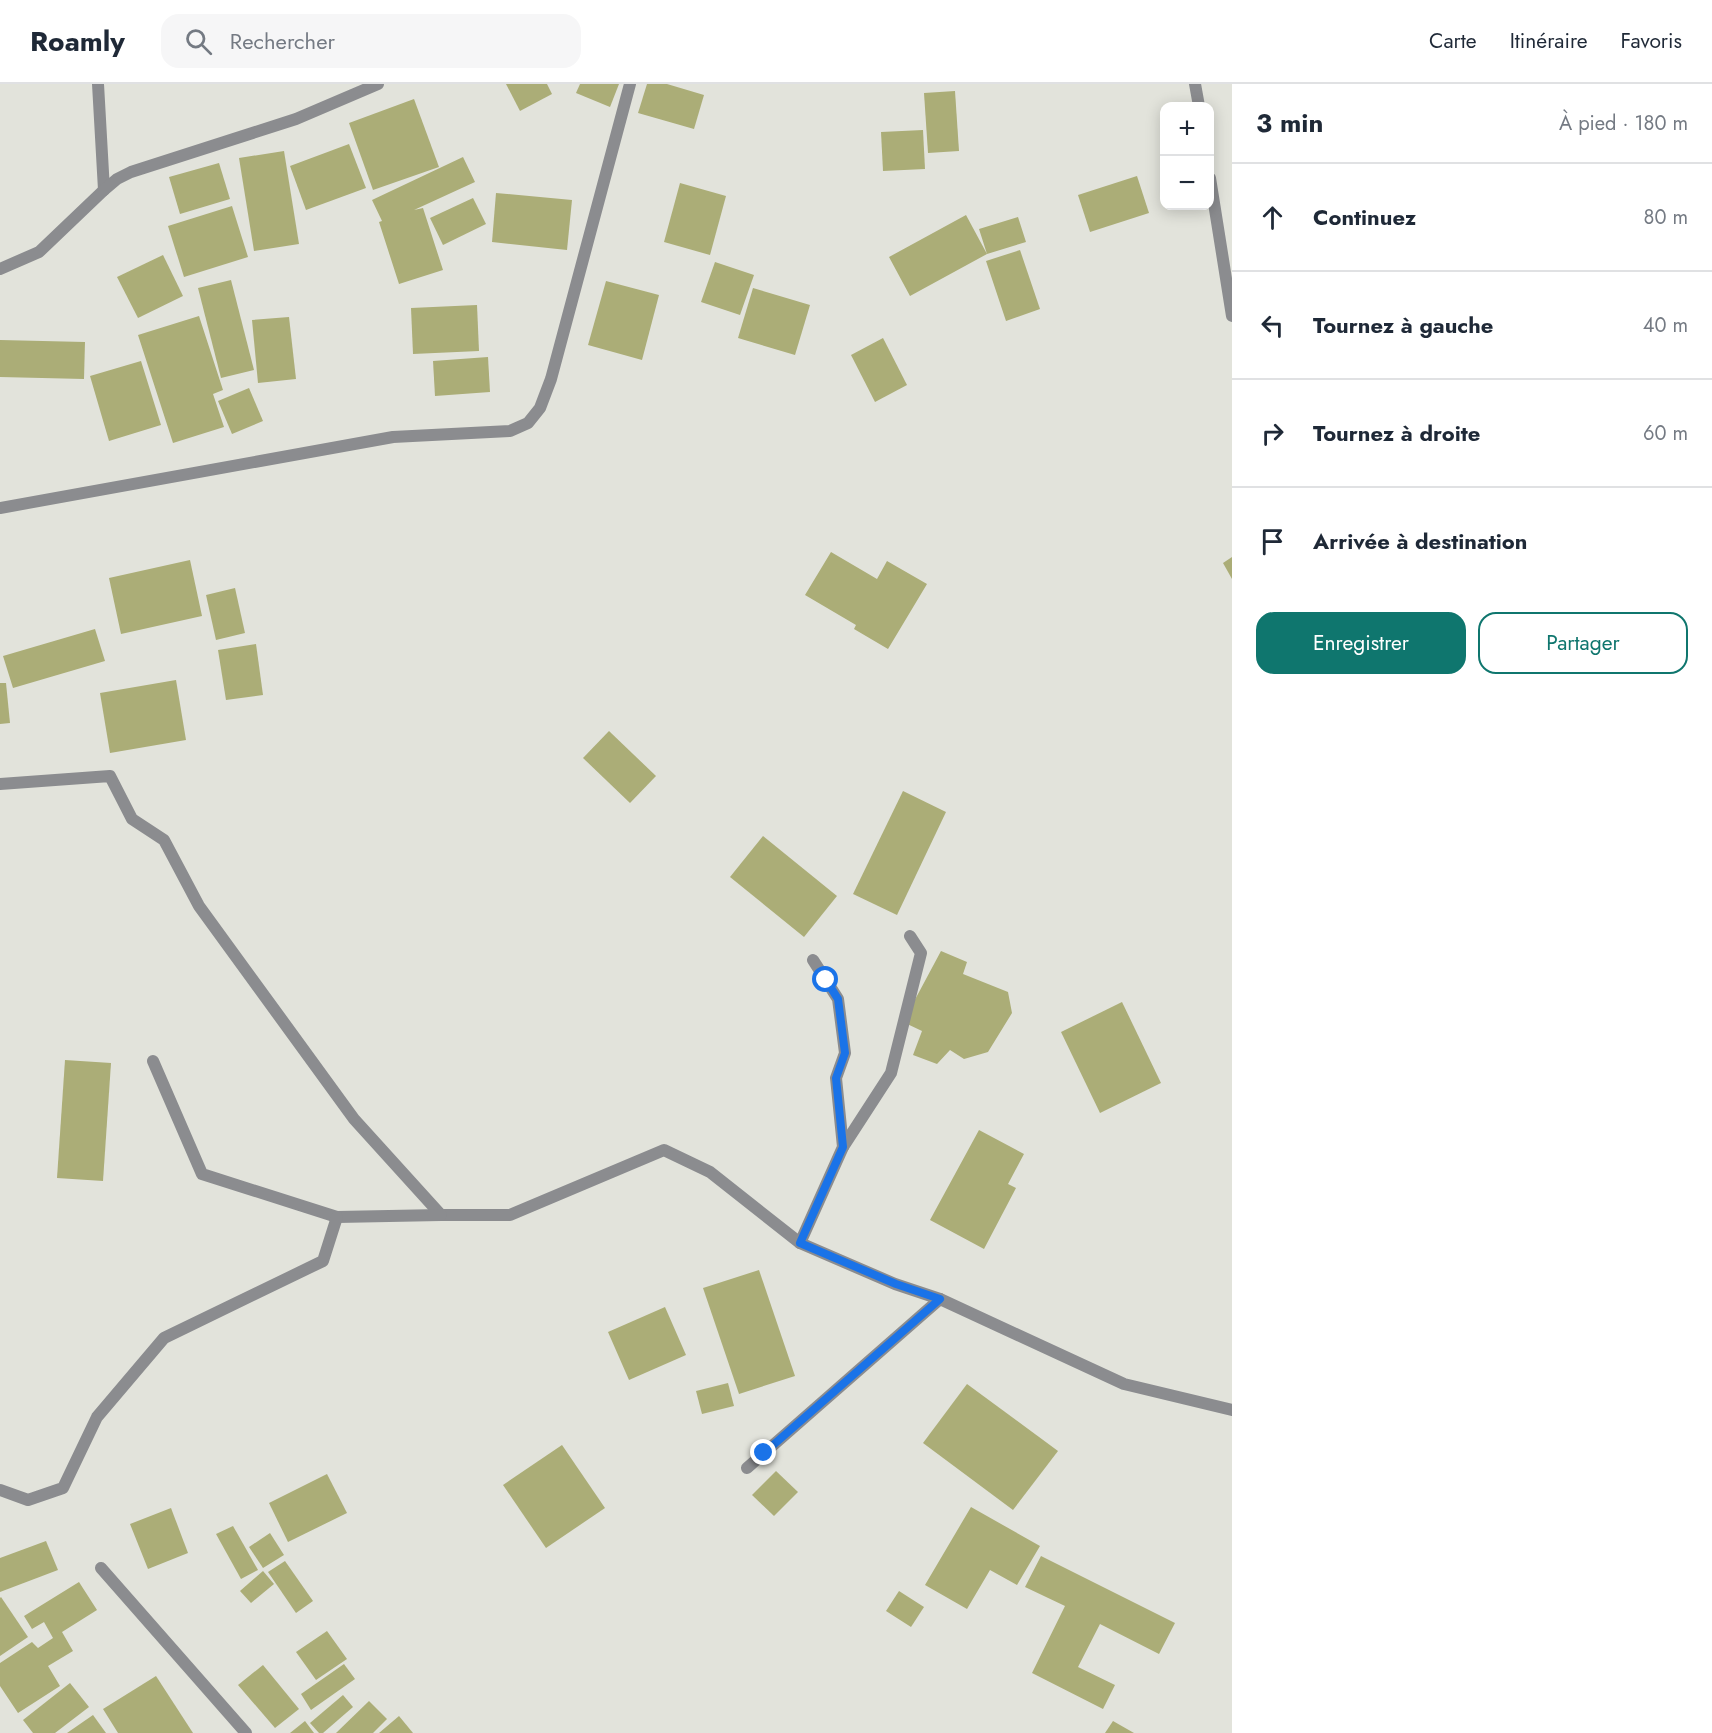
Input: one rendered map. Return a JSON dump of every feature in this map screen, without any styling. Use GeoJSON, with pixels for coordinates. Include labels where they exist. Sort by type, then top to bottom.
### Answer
{"type":"FeatureCollection","features":[{"type":"Feature","properties":{"kind":"street"},"geometry":{"type":"LineString","coordinates":[[98,84],[104,190]]}},
{"type":"Feature","properties":{"kind":"street"},"geometry":{"type":"LineString","coordinates":[[0,269],[39,252],[104,190],[117,179],[131,172],[296,119],[378,84]]}},
{"type":"Feature","properties":{"kind":"street"},"geometry":{"type":"LineString","coordinates":[[0,508],[393,437],[510,431],[528,423],[540,408],[551,379],[630,84]]}},
{"type":"Feature","properties":{"kind":"street"},"geometry":{"type":"LineString","coordinates":[[1195,84],[1198,102]]}},
{"type":"Feature","properties":{"kind":"street"},"geometry":{"type":"LineString","coordinates":[[1214,208],[1232,316]]}},
{"type":"Feature","properties":{"kind":"street"},"geometry":{"type":"LineString","coordinates":[[0,784],[110,776],[132,819],[164,840],[199,906],[354,1119],[441,1215]]}},
{"type":"Feature","properties":{"kind":"street"},"geometry":{"type":"LineString","coordinates":[[800,1243],[843,1147],[891,1073],[921,953],[910,936]]}},
{"type":"Feature","properties":{"kind":"street"},"geometry":{"type":"LineString","coordinates":[[813,960],[838,999],[845,1053],[836,1078],[843,1147]]}},
{"type":"Feature","properties":{"kind":"street"},"geometry":{"type":"LineString","coordinates":[[153,1061],[202,1174],[337,1217],[510,1215],[664,1150],[710,1172],[800,1243],[896,1284],[940,1299],[1124,1384],[1232,1410]]}},
{"type":"Feature","properties":{"kind":"street"},"geometry":{"type":"LineString","coordinates":[[0,1490],[28,1500],[63,1488],[97,1417],[164,1338],[322,1261],[337,1217]]}},
{"type":"Feature","properties":{"kind":"street"},"geometry":{"type":"LineString","coordinates":[[747,1468],[940,1299]]}},
{"type":"Feature","properties":{"kind":"street"},"geometry":{"type":"LineString","coordinates":[[101,1568],[246,1733]]}},
{"type":"Feature","properties":{"kind":"building"},"geometry":{"type":"Polygon","coordinates":[[[506,84],[547,84],[552,94],[520,111],[506,84]]]}},
{"type":"Feature","properties":{"kind":"building"},"geometry":{"type":"Polygon","coordinates":[[[580,84],[619,84],[610,107],[576,93],[580,84]]]}},
{"type":"Feature","properties":{"kind":"building"},"geometry":{"type":"Polygon","coordinates":[[[647,84],[667,84],[704,95],[694,129],[638,113],[647,84]]]}},
{"type":"Feature","properties":{"kind":"building"},"geometry":{"type":"Polygon","coordinates":[[[955,91],[959,151],[928,153],[924,93],[955,91]]]}},
{"type":"Feature","properties":{"kind":"building"},"geometry":{"type":"Polygon","coordinates":[[[414,99],[439,167],[373,190],[349,123],[414,99]]]}},
{"type":"Feature","properties":{"kind":"building"},"geometry":{"type":"Polygon","coordinates":[[[923,130],[925,169],[883,171],[881,132],[923,130]]]}},
{"type":"Feature","properties":{"kind":"building"},"geometry":{"type":"Polygon","coordinates":[[[349,144],[366,188],[306,210],[290,166],[349,144]]]}},
{"type":"Feature","properties":{"kind":"building"},"geometry":{"type":"Polygon","coordinates":[[[284,151],[299,244],[254,251],[239,158],[284,151]]]}},
{"type":"Feature","properties":{"kind":"building"},"geometry":{"type":"Polygon","coordinates":[[[463,157],[475,182],[414,210],[423,208],[443,270],[399,284],[379,222],[382,221],[372,200],[463,157]]]}},
{"type":"Feature","properties":{"kind":"building"},"geometry":{"type":"Polygon","coordinates":[[[219,163],[230,199],[180,214],[169,177],[219,163]]]}},
{"type":"Feature","properties":{"kind":"building"},"geometry":{"type":"Polygon","coordinates":[[[1137,176],[1149,213],[1090,232],[1078,195],[1137,176]]]}},
{"type":"Feature","properties":{"kind":"building"},"geometry":{"type":"Polygon","coordinates":[[[680,183],[726,196],[710,255],[664,242],[680,183]]]}},
{"type":"Feature","properties":{"kind":"building"},"geometry":{"type":"Polygon","coordinates":[[[496,193],[572,200],[567,250],[492,242],[496,193]]]}},
{"type":"Feature","properties":{"kind":"building"},"geometry":{"type":"Polygon","coordinates":[[[473,198],[486,224],[443,245],[430,218],[473,198]]]}},
{"type":"Feature","properties":{"kind":"building"},"geometry":{"type":"Polygon","coordinates":[[[232,206],[248,257],[184,277],[168,226],[232,206]]]}},
{"type":"Feature","properties":{"kind":"building"},"geometry":{"type":"Polygon","coordinates":[[[966,215],[987,254],[910,296],[889,257],[966,215]]]}},
{"type":"Feature","properties":{"kind":"building"},"geometry":{"type":"Polygon","coordinates":[[[1018,217],[1026,242],[987,254],[979,229],[1018,217]]]}},
{"type":"Feature","properties":{"kind":"building"},"geometry":{"type":"Polygon","coordinates":[[[1020,250],[1040,309],[1006,321],[986,261],[1020,250]]]}},
{"type":"Feature","properties":{"kind":"building"},"geometry":{"type":"Polygon","coordinates":[[[163,255],[183,296],[138,318],[117,277],[163,255]]]}},
{"type":"Feature","properties":{"kind":"building"},"geometry":{"type":"Polygon","coordinates":[[[715,262],[754,275],[740,315],[701,302],[715,262]]]}},
{"type":"Feature","properties":{"kind":"building"},"geometry":{"type":"Polygon","coordinates":[[[231,280],[254,370],[221,378],[198,288],[231,280]]]}},
{"type":"Feature","properties":{"kind":"building"},"geometry":{"type":"Polygon","coordinates":[[[606,281],[659,295],[642,360],[588,345],[606,281]]]}},
{"type":"Feature","properties":{"kind":"building"},"geometry":{"type":"Polygon","coordinates":[[[753,288],[810,305],[795,355],[738,338],[753,288]]]}},
{"type":"Feature","properties":{"kind":"building"},"geometry":{"type":"Polygon","coordinates":[[[477,305],[479,351],[413,354],[411,308],[477,305]]]}},
{"type":"Feature","properties":{"kind":"building"},"geometry":{"type":"Polygon","coordinates":[[[199,316],[223,390],[213,394],[224,427],[173,443],[138,335],[199,316]]]}},
{"type":"Feature","properties":{"kind":"building"},"geometry":{"type":"Polygon","coordinates":[[[289,317],[296,379],[258,383],[252,320],[289,317]]]}},
{"type":"Feature","properties":{"kind":"building"},"geometry":{"type":"Polygon","coordinates":[[[883,338],[907,385],[875,402],[851,355],[883,338]]]}},
{"type":"Feature","properties":{"kind":"building"},"geometry":{"type":"Polygon","coordinates":[[[0,340],[85,342],[84,379],[0,377],[0,340]]]}},
{"type":"Feature","properties":{"kind":"building"},"geometry":{"type":"Polygon","coordinates":[[[488,357],[490,392],[435,396],[433,361],[488,357]]]}},
{"type":"Feature","properties":{"kind":"building"},"geometry":{"type":"Polygon","coordinates":[[[141,361],[161,425],[109,441],[90,376],[141,361]]]}},
{"type":"Feature","properties":{"kind":"building"},"geometry":{"type":"Polygon","coordinates":[[[249,388],[263,421],[232,434],[218,401],[249,388]]]}},
{"type":"Feature","properties":{"kind":"building"},"geometry":{"type":"Polygon","coordinates":[[[831,552],[877,579],[887,561],[927,584],[888,649],[854,629],[856,625],[805,595],[831,552]]]}},
{"type":"Feature","properties":{"kind":"building"},"geometry":{"type":"Polygon","coordinates":[[[1232,557],[1232,579],[1223,563],[1232,557]]]}},
{"type":"Feature","properties":{"kind":"building"},"geometry":{"type":"Polygon","coordinates":[[[190,560],[202,616],[121,634],[109,578],[190,560]]]}},
{"type":"Feature","properties":{"kind":"building"},"geometry":{"type":"Polygon","coordinates":[[[235,588],[245,633],[216,640],[206,595],[235,588]]]}},
{"type":"Feature","properties":{"kind":"building"},"geometry":{"type":"Polygon","coordinates":[[[95,629],[105,661],[13,688],[3,656],[95,629]]]}},
{"type":"Feature","properties":{"kind":"building"},"geometry":{"type":"Polygon","coordinates":[[[256,644],[263,695],[226,700],[218,650],[256,644]]]}},
{"type":"Feature","properties":{"kind":"building"},"geometry":{"type":"Polygon","coordinates":[[[176,680],[186,740],[110,753],[100,693],[176,680]]]}},
{"type":"Feature","properties":{"kind":"building"},"geometry":{"type":"Polygon","coordinates":[[[0,683],[6,683],[10,723],[0,724],[0,683]]]}},
{"type":"Feature","properties":{"kind":"building"},"geometry":{"type":"Polygon","coordinates":[[[609,731],[656,776],[630,803],[583,758],[609,731]]]}},
{"type":"Feature","properties":{"kind":"building"},"geometry":{"type":"Polygon","coordinates":[[[903,791],[946,812],[897,915],[853,894],[903,791]]]}},
{"type":"Feature","properties":{"kind":"building"},"geometry":{"type":"Polygon","coordinates":[[[763,836],[837,896],[804,937],[730,877],[763,836]]]}},
{"type":"Feature","properties":{"kind":"building"},"geometry":{"type":"Polygon","coordinates":[[[941,951],[967,962],[963,974],[1008,992],[1012,1013],[988,1052],[964,1059],[950,1050],[937,1064],[913,1055],[922,1031],[903,1022],[941,951]]]}},
{"type":"Feature","properties":{"kind":"building"},"geometry":{"type":"Polygon","coordinates":[[[1122,1002],[1161,1083],[1100,1113],[1061,1032],[1122,1002]]]}},
{"type":"Feature","properties":{"kind":"building"},"geometry":{"type":"Polygon","coordinates":[[[65,1060],[111,1063],[103,1181],[57,1178],[65,1060]]]}},
{"type":"Feature","properties":{"kind":"building"},"geometry":{"type":"Polygon","coordinates":[[[979,1130],[1024,1154],[1008,1184],[1016,1188],[984,1249],[930,1220],[979,1130]]]}},
{"type":"Feature","properties":{"kind":"building"},"geometry":{"type":"Polygon","coordinates":[[[759,1270],[795,1376],[739,1394],[703,1288],[759,1270]]]}},
{"type":"Feature","properties":{"kind":"building"},"geometry":{"type":"Polygon","coordinates":[[[665,1307],[686,1355],[629,1380],[608,1332],[665,1307]]]}},
{"type":"Feature","properties":{"kind":"building"},"geometry":{"type":"Polygon","coordinates":[[[728,1383],[734,1406],[702,1414],[696,1391],[728,1383]]]}},
{"type":"Feature","properties":{"kind":"building"},"geometry":{"type":"Polygon","coordinates":[[[967,1384],[1058,1451],[1013,1510],[923,1443],[967,1384]]]}},
{"type":"Feature","properties":{"kind":"building"},"geometry":{"type":"Polygon","coordinates":[[[562,1445],[605,1508],[546,1548],[503,1485],[562,1445]]]}},
{"type":"Feature","properties":{"kind":"building"},"geometry":{"type":"Polygon","coordinates":[[[776,1471],[798,1492],[774,1516],[752,1495],[776,1471]]]}},
{"type":"Feature","properties":{"kind":"building"},"geometry":{"type":"Polygon","coordinates":[[[327,1474],[347,1513],[288,1542],[269,1503],[327,1474]]]}},
{"type":"Feature","properties":{"kind":"building"},"geometry":{"type":"Polygon","coordinates":[[[971,1507],[1040,1546],[1017,1585],[990,1570],[967,1609],[925,1585],[971,1507]]]}},
{"type":"Feature","properties":{"kind":"building"},"geometry":{"type":"Polygon","coordinates":[[[171,1508],[188,1553],[148,1569],[130,1524],[171,1508]]]}},
{"type":"Feature","properties":{"kind":"building"},"geometry":{"type":"Polygon","coordinates":[[[233,1526],[258,1570],[241,1579],[216,1534],[233,1526]]]}},
{"type":"Feature","properties":{"kind":"building"},"geometry":{"type":"Polygon","coordinates":[[[270,1533],[284,1555],[263,1568],[249,1547],[270,1533]]]}},
{"type":"Feature","properties":{"kind":"building"},"geometry":{"type":"Polygon","coordinates":[[[46,1541],[58,1570],[0,1592],[0,1558],[46,1541]]]}},
{"type":"Feature","properties":{"kind":"building"},"geometry":{"type":"Polygon","coordinates":[[[1041,1556],[1175,1623],[1159,1654],[1100,1624],[1078,1667],[1115,1685],[1103,1709],[1032,1673],[1065,1606],[1025,1587],[1041,1556]]]}},
{"type":"Feature","properties":{"kind":"building"},"geometry":{"type":"Polygon","coordinates":[[[285,1561],[313,1601],[296,1613],[268,1572],[285,1561]]]}},
{"type":"Feature","properties":{"kind":"building"},"geometry":{"type":"Polygon","coordinates":[[[263,1571],[274,1584],[251,1603],[240,1591],[263,1571]]]}},
{"type":"Feature","properties":{"kind":"building"},"geometry":{"type":"Polygon","coordinates":[[[79,1582],[97,1610],[62,1632],[73,1651],[48,1666],[60,1686],[18,1713],[0,1686],[0,1663],[32,1642],[38,1648],[53,1638],[44,1622],[32,1629],[24,1616],[79,1582]]]}},
{"type":"Feature","properties":{"kind":"building"},"geometry":{"type":"Polygon","coordinates":[[[899,1591],[924,1607],[911,1627],[886,1611],[899,1591]]]}},
{"type":"Feature","properties":{"kind":"building"},"geometry":{"type":"Polygon","coordinates":[[[0,1598],[28,1637],[0,1656],[0,1598]]]}},
{"type":"Feature","properties":{"kind":"building"},"geometry":{"type":"Polygon","coordinates":[[[327,1631],[347,1659],[316,1680],[296,1652],[327,1631]]]}},
{"type":"Feature","properties":{"kind":"building"},"geometry":{"type":"Polygon","coordinates":[[[344,1664],[355,1679],[311,1710],[301,1694],[344,1664]]]}},
{"type":"Feature","properties":{"kind":"building"},"geometry":{"type":"Polygon","coordinates":[[[263,1665],[299,1709],[275,1728],[238,1685],[263,1665]]]}},
{"type":"Feature","properties":{"kind":"building"},"geometry":{"type":"Polygon","coordinates":[[[156,1676],[193,1733],[118,1733],[103,1709],[156,1676]]]}},
{"type":"Feature","properties":{"kind":"building"},"geometry":{"type":"Polygon","coordinates":[[[70,1683],[89,1707],[55,1733],[33,1733],[23,1720],[70,1683]]]}},
{"type":"Feature","properties":{"kind":"building"},"geometry":{"type":"Polygon","coordinates":[[[343,1695],[353,1707],[323,1733],[319,1733],[310,1723],[343,1695]]]}},
{"type":"Feature","properties":{"kind":"building"},"geometry":{"type":"Polygon","coordinates":[[[369,1701],[387,1719],[373,1733],[336,1733],[369,1701]]]}},
{"type":"Feature","properties":{"kind":"building"},"geometry":{"type":"Polygon","coordinates":[[[93,1715],[106,1733],[67,1733],[93,1715]]]}},
{"type":"Feature","properties":{"kind":"building"},"geometry":{"type":"Polygon","coordinates":[[[399,1716],[413,1733],[379,1733],[399,1716]]]}},
{"type":"Feature","properties":{"kind":"building"},"geometry":{"type":"Polygon","coordinates":[[[305,1721],[314,1733],[290,1733],[305,1721]]]}},
{"type":"Feature","properties":{"kind":"building"},"geometry":{"type":"Polygon","coordinates":[[[1113,1721],[1134,1733],[1105,1733],[1113,1721]]]}},
{"type":"Feature","properties":{"kind":"route"},"geometry":{"type":"LineString","coordinates":[[764,1453],[940,1299],[896,1284],[800,1243],[843,1147],[836,1078],[845,1053],[838,999],[826,980]]}}]}
